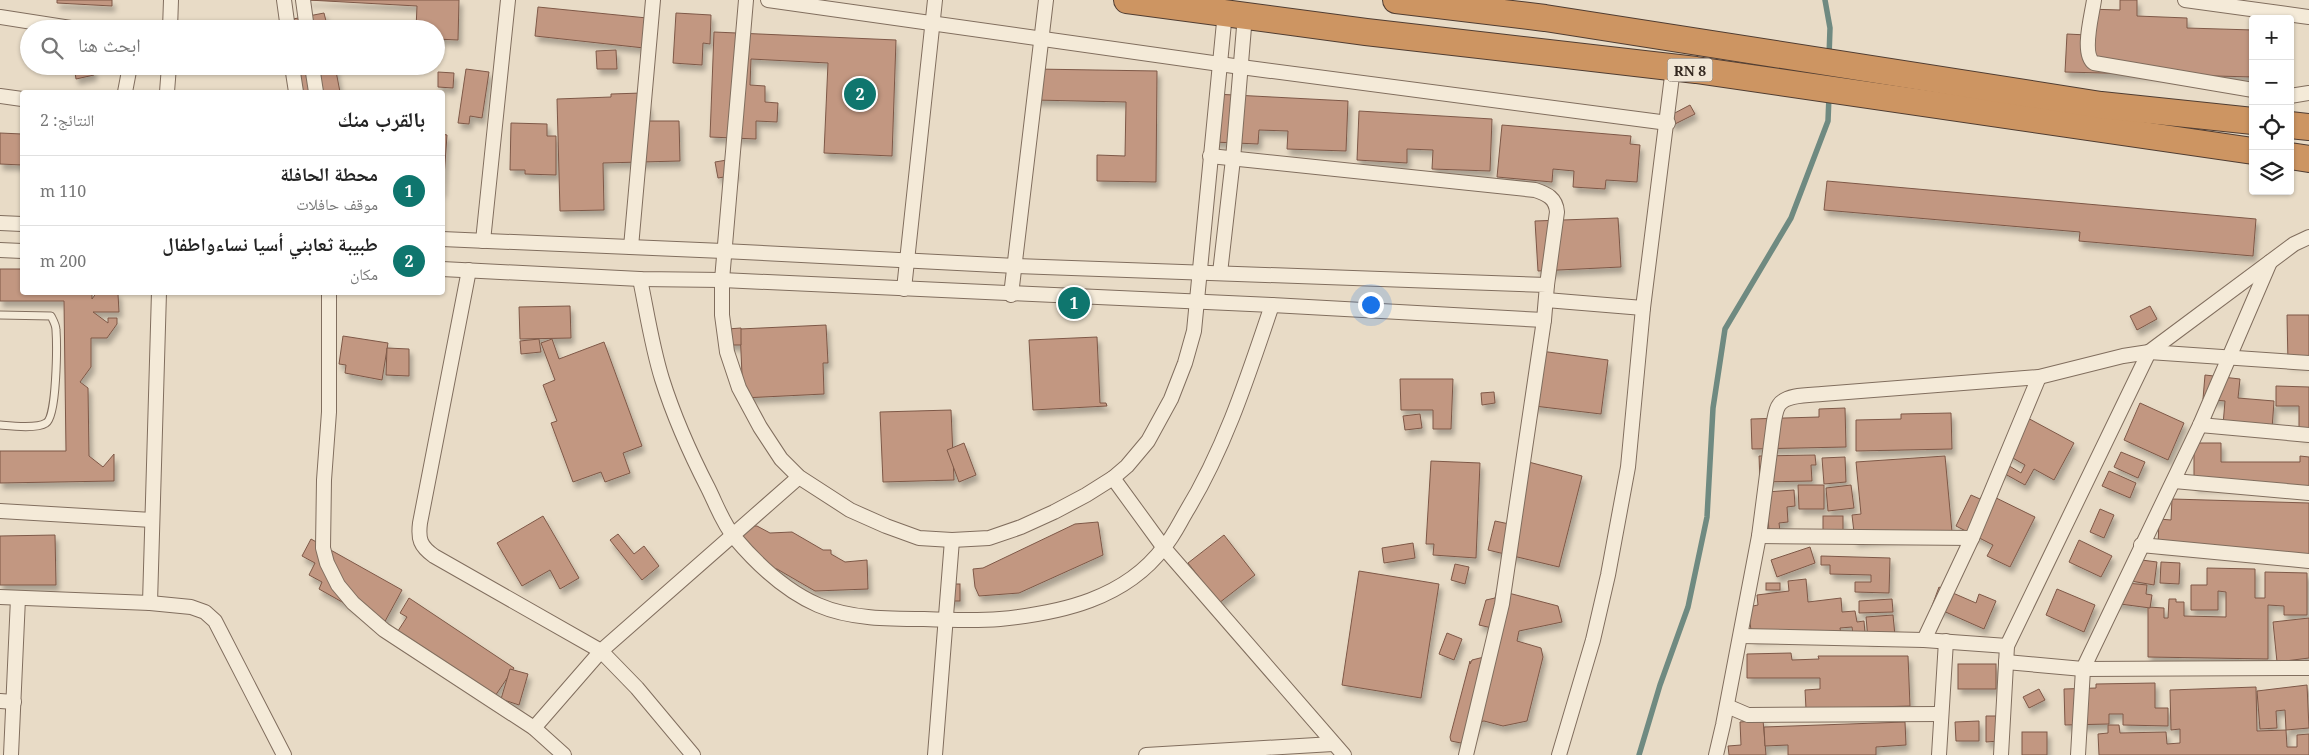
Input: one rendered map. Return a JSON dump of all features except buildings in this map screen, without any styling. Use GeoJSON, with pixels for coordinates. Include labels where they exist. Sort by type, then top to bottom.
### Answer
{"type":"FeatureCollection","features":[{"type":"Feature","properties":{"kind":"highway","name":"RN 8"},"geometry":{"type":"LineString","coordinates":[[1127,0],[1376,33],[1673,68],[2249,150]]}},
{"type":"Feature","properties":{"kind":"highway","name":"RN 8"},"geometry":{"type":"LineString","coordinates":[[1396,0],[1544,18],[2101,105],[2249,121]]}},
{"type":"Feature","properties":{"kind":"highway"},"geometry":{"type":"LineString","coordinates":[[2294,125],[2309,127]]}},
{"type":"Feature","properties":{"kind":"highway"},"geometry":{"type":"LineString","coordinates":[[2294,157],[2309,159]]}},
{"type":"Feature","properties":{"kind":"street"},"geometry":{"type":"LineString","coordinates":[[170,20],[171,0]]}},
{"type":"Feature","properties":{"kind":"street"},"geometry":{"type":"LineString","coordinates":[[284,0],[287,20]]}},
{"type":"Feature","properties":{"kind":"street"},"geometry":{"type":"LineString","coordinates":[[303,0],[306,20]]}},
{"type":"Feature","properties":{"kind":"street"},"geometry":{"type":"LineString","coordinates":[[483,241],[508,0]]}},
{"type":"Feature","properties":{"kind":"street"},"geometry":{"type":"LineString","coordinates":[[631,247],[653,0]]}},
{"type":"Feature","properties":{"kind":"street"},"geometry":{"type":"LineString","coordinates":[[746,0],[722,280],[722,315],[727,352],[738,388],[781,459],[799,477],[850,510],[886,526],[919,538],[952,540],[989,538],[1021,527],[1054,512],[1113,478],[1127,466],[1148,441],[1171,400],[1194,331],[1198,273],[1220,64],[1235,13]]}},
{"type":"Feature","properties":{"kind":"street"},"geometry":{"type":"LineString","coordinates":[[768,0],[1241,68],[1668,124]]}},
{"type":"Feature","properties":{"kind":"street"},"geometry":{"type":"LineString","coordinates":[[904,289],[931,22],[935,0]]}},
{"type":"Feature","properties":{"kind":"street"},"geometry":{"type":"LineString","coordinates":[[1011,295],[1016,266],[1046,0]]}},
{"type":"Feature","properties":{"kind":"street"},"geometry":{"type":"LineString","coordinates":[[2094,0],[2088,44],[2089,57],[2094,64],[2249,89]]}},
{"type":"Feature","properties":{"kind":"street"},"geometry":{"type":"LineString","coordinates":[[2185,0],[2309,17]]}},
{"type":"Feature","properties":{"kind":"street"},"geometry":{"type":"LineString","coordinates":[[1220,273],[1241,68],[1235,13]]}},
{"type":"Feature","properties":{"kind":"street"},"geometry":{"type":"LineString","coordinates":[[0,17],[20,20]]}},
{"type":"Feature","properties":{"kind":"street"},"geometry":{"type":"LineString","coordinates":[[1559,755],[1593,640],[1608,574],[1628,467],[1643,308],[1668,124],[1673,68]]}},
{"type":"Feature","properties":{"kind":"street"},"geometry":{"type":"LineString","coordinates":[[125,90],[128,75]]}},
{"type":"Feature","properties":{"kind":"street"},"geometry":{"type":"LineString","coordinates":[[168,90],[169,75]]}},
{"type":"Feature","properties":{"kind":"street"},"geometry":{"type":"LineString","coordinates":[[293,75],[296,90]]}},
{"type":"Feature","properties":{"kind":"street"},"geometry":{"type":"LineString","coordinates":[[313,75],[316,90]]}},
{"type":"Feature","properties":{"kind":"street"},"geometry":{"type":"LineString","coordinates":[[2294,95],[2309,93]]}},
{"type":"Feature","properties":{"kind":"street"},"geometry":{"type":"LineString","coordinates":[[0,96],[20,99]]}},
{"type":"Feature","properties":{"kind":"street"},"geometry":{"type":"LineString","coordinates":[[1210,156],[1535,190],[1546,194],[1557,205],[1558,212],[1544,320],[1502,604],[1466,755]]}},
{"type":"Feature","properties":{"kind":"street"},"geometry":{"type":"LineString","coordinates":[[0,223],[20,224]]}},
{"type":"Feature","properties":{"kind":"street"},"geometry":{"type":"LineString","coordinates":[[2001,755],[2007,646],[2149,352],[2270,261],[2294,244],[2309,237]]}},
{"type":"Feature","properties":{"kind":"street"},"geometry":{"type":"LineString","coordinates":[[445,239],[1016,266],[1547,286]]}},
{"type":"Feature","properties":{"kind":"street"},"geometry":{"type":"LineString","coordinates":[[0,250],[20,251]]}},
{"type":"Feature","properties":{"kind":"street"},"geometry":{"type":"LineString","coordinates":[[2078,755],[2082,669],[2200,425],[2270,261]]}},
{"type":"Feature","properties":{"kind":"street"},"geometry":{"type":"LineString","coordinates":[[445,268],[640,279],[722,280],[1011,295],[1272,305],[1544,320]]}},
{"type":"Feature","properties":{"kind":"street"},"geometry":{"type":"LineString","coordinates":[[469,270],[420,523],[420,542],[434,556],[601,651],[648,700],[693,755]]}},
{"type":"Feature","properties":{"kind":"street"},"geometry":{"type":"LineString","coordinates":[[640,279],[652,341],[673,413],[694,461],[733,536],[760,564],[795,593],[820,606],[878,618],[981,621],[1038,616],[1066,610],[1092,600],[1116,589],[1139,573],[1164,548],[1201,487],[1230,426],[1272,305]]}},
{"type":"Feature","properties":{"kind":"street"},"geometry":{"type":"LineString","coordinates":[[150,603],[159,295]]}},
{"type":"Feature","properties":{"kind":"street"},"geometry":{"type":"LineString","coordinates":[[329,295],[329,412],[324,480],[323,548],[327,564],[338,585],[352,603],[384,630],[534,728],[564,755]]}},
{"type":"Feature","properties":{"kind":"street"},"geometry":{"type":"LineString","coordinates":[[1546,300],[1643,308]]}},
{"type":"Feature","properties":{"kind":"street"},"geometry":{"type":"LineString","coordinates":[[1716,755],[1741,636],[1758,536],[1774,421],[1779,405],[1783,400],[1792,397],[1822,394],[2039,376],[2123,356],[2149,352],[2309,363]]}},
{"type":"Feature","properties":{"kind":"street"},"geometry":{"type":"LineString","coordinates":[[1924,640],[1972,538],[2039,376]]}},
{"type":"Feature","properties":{"kind":"street"},"geometry":{"type":"LineString","coordinates":[[2200,425],[2309,435]]}},
{"type":"Feature","properties":{"kind":"street"},"geometry":{"type":"LineString","coordinates":[[534,728],[601,651],[799,477]]}},
{"type":"Feature","properties":{"kind":"street"},"geometry":{"type":"LineString","coordinates":[[1113,478],[1164,548],[1344,755]]}},
{"type":"Feature","properties":{"kind":"street"},"geometry":{"type":"LineString","coordinates":[[2174,481],[2309,493]]}},
{"type":"Feature","properties":{"kind":"street"},"geometry":{"type":"LineString","coordinates":[[0,511],[152,520]]}},
{"type":"Feature","properties":{"kind":"street"},"geometry":{"type":"LineString","coordinates":[[1758,536],[1972,538]]}},
{"type":"Feature","properties":{"kind":"street"},"geometry":{"type":"LineString","coordinates":[[935,755],[952,540]]}},
{"type":"Feature","properties":{"kind":"street"},"geometry":{"type":"LineString","coordinates":[[2141,545],[2309,561]]}},
{"type":"Feature","properties":{"kind":"street"},"geometry":{"type":"LineString","coordinates":[[0,597],[150,603],[191,607],[211,616],[284,755]]}},
{"type":"Feature","properties":{"kind":"street"},"geometry":{"type":"LineString","coordinates":[[11,755],[7,701],[18,598]]}},
{"type":"Feature","properties":{"kind":"street"},"geometry":{"type":"LineString","coordinates":[[1741,636],[1924,640],[2007,646]]}},
{"type":"Feature","properties":{"kind":"street"},"geometry":{"type":"LineString","coordinates":[[1939,755],[1946,641]]}},
{"type":"Feature","properties":{"kind":"street"},"geometry":{"type":"LineString","coordinates":[[2006,662],[2082,669],[2309,668]]}},
{"type":"Feature","properties":{"kind":"street"},"geometry":{"type":"LineString","coordinates":[[1727,706],[1748,715],[1941,714]]}},
{"type":"Feature","properties":{"kind":"street"},"geometry":{"type":"LineString","coordinates":[[1723,725],[1723,755]]}},
{"type":"Feature","properties":{"kind":"street"},"geometry":{"type":"LineString","coordinates":[[1146,755],[1333,744]]}},
{"type":"Feature","properties":{"kind":"lane"},"geometry":{"type":"LineString","coordinates":[[0,315],[51,316],[56,328],[52,418],[39,426],[0,425]]}},
{"type":"Feature","properties":{"kind":"waterway"},"geometry":{"type":"LineString","coordinates":[[1825,0],[1830,28],[1829,57]]}},
{"type":"Feature","properties":{"kind":"waterway"},"geometry":{"type":"LineString","coordinates":[[1639,755],[1660,685],[1688,607],[1707,517],[1713,408],[1725,329],[1791,218],[1828,121],[1829,96]]}},
{"type":"Feature","properties":{"kind":"place","name":"طبيبة ثعابني أسيا نساءواطفال"},"geometry":{"type":"Point","coordinates":[860,94]}},
{"type":"Feature","properties":{"kind":"place","name":"محطة الحافلة"},"geometry":{"type":"Point","coordinates":[1074,303]}}]}
